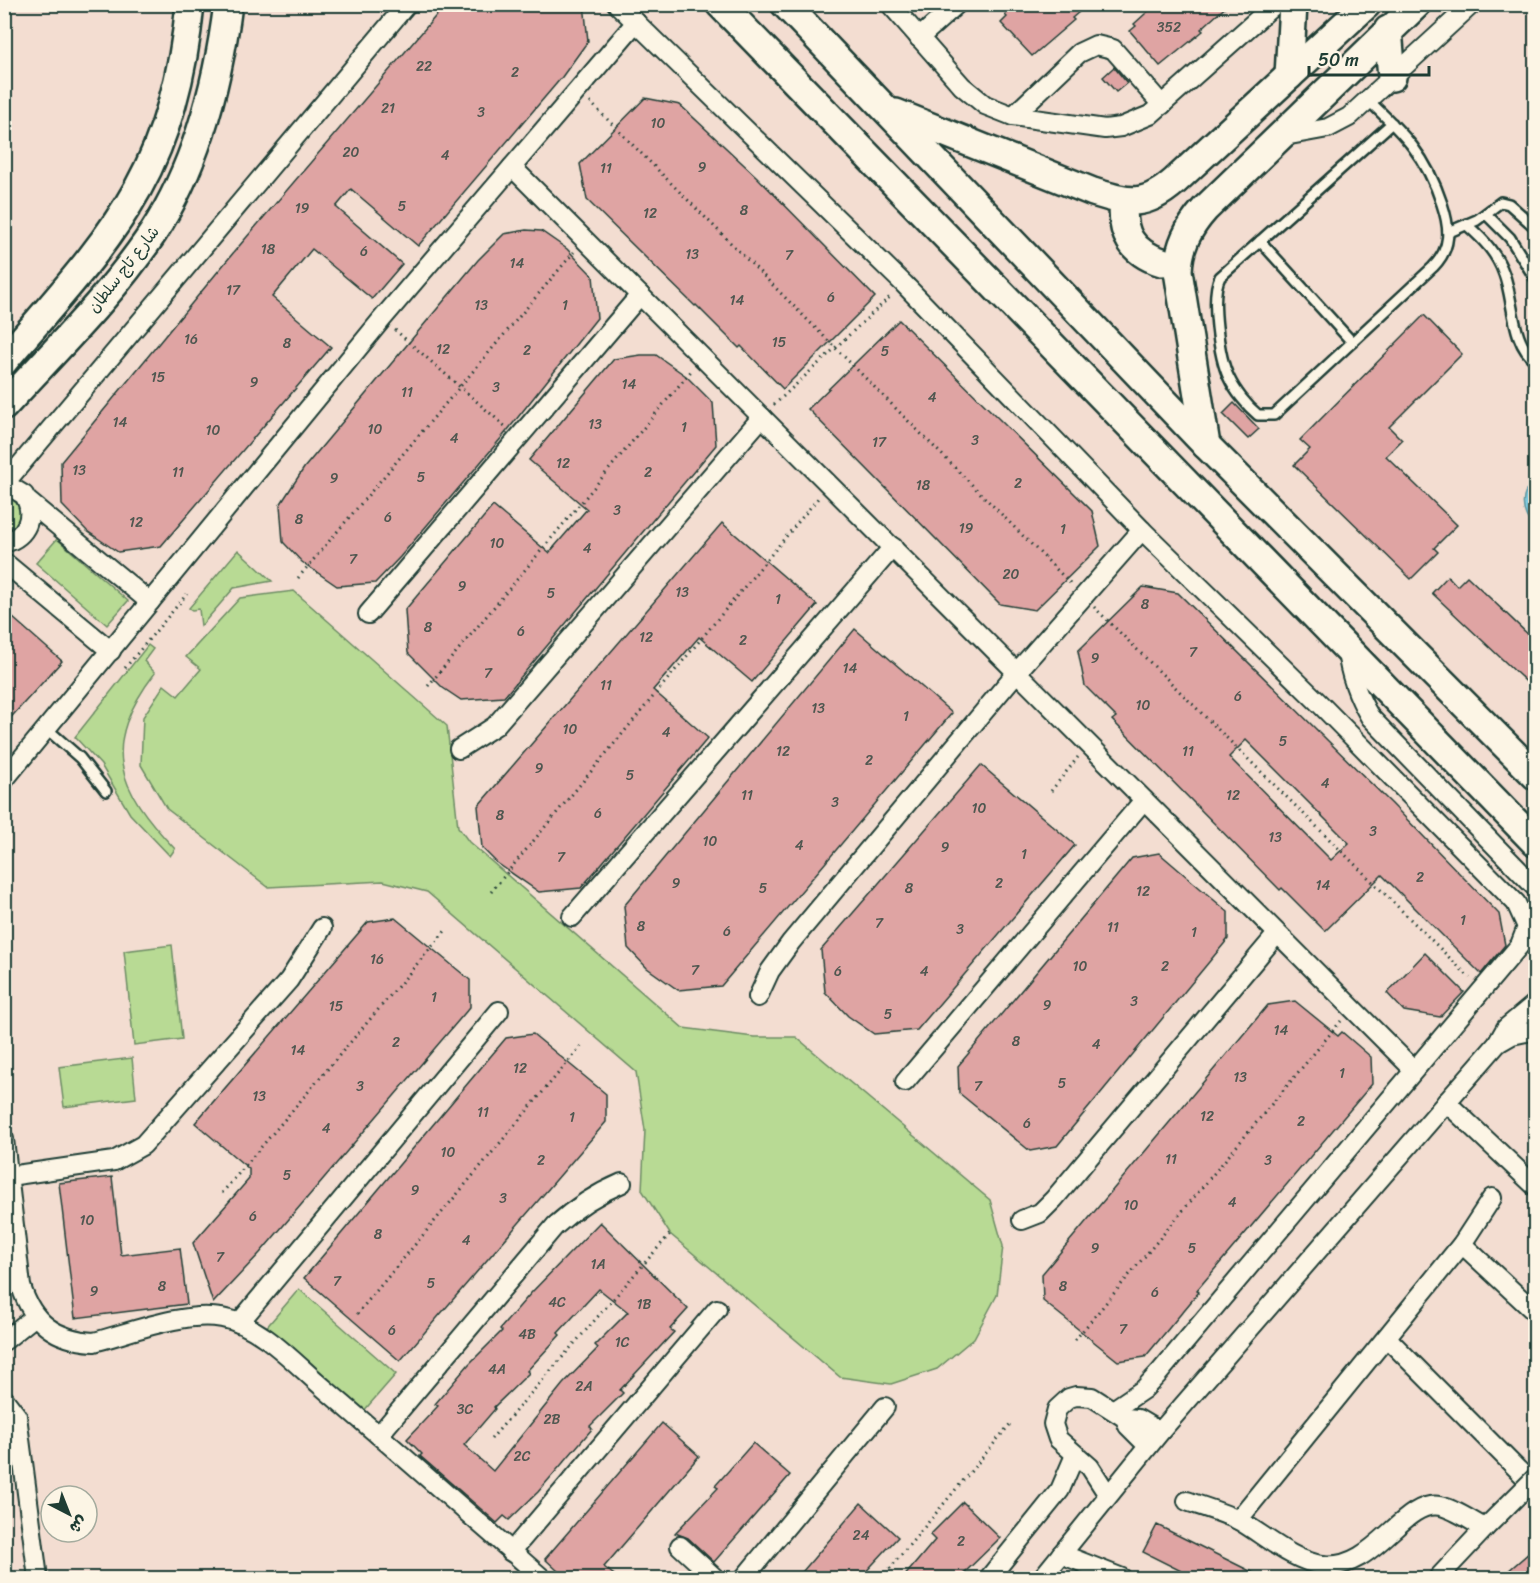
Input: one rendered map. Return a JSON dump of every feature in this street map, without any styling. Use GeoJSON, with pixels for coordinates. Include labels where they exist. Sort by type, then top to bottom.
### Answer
{"type":"FeatureCollection","features":[{"type":"Feature","properties":{"kind":"main road","name":"شارع تاج سلطان"},"geometry":{"type":"LineString","coordinates":[[4,361],[96,252],[138,187],[156,149],[173,99],[182,66],[190,4]]}},
{"type":"Feature","properties":{"kind":"main road","name":"شارع تاج سلطان"},"geometry":{"type":"LineString","coordinates":[[4,406],[110,289],[136,256],[168,208],[192,156],[212,94],[228,4]]}},
{"type":"Feature","properties":{"kind":"main road"},"geometry":{"type":"LineString","coordinates":[[720,4],[1536,843]]}},
{"type":"Feature","properties":{"kind":"main road"},"geometry":{"type":"LineString","coordinates":[[785,4],[1206,445],[1536,776]]}},
{"type":"Feature","properties":{"kind":"main road"},"geometry":{"type":"LineString","coordinates":[[1289,76],[1293,4]]}},
{"type":"Feature","properties":{"kind":"main road"},"geometry":{"type":"LineString","coordinates":[[888,110],[1093,192],[1124,202],[1146,201],[1162,193],[1367,4]]}},
{"type":"Feature","properties":{"kind":"main road"},"geometry":{"type":"LineString","coordinates":[[1206,445],[1184,312],[1179,256],[1185,236],[1205,209],[1416,4]]}},
{"type":"Feature","properties":{"kind":"main road"},"geometry":{"type":"LineString","coordinates":[[1388,30],[1392,77]]}},
{"type":"Feature","properties":{"kind":"main road"},"geometry":{"type":"LineString","coordinates":[[1207,152],[1232,182]]}},
{"type":"Feature","properties":{"kind":"main road"},"geometry":{"type":"LineString","coordinates":[[1124,202],[1122,218],[1125,234],[1134,247],[1147,257],[1162,262]]}},
{"type":"Feature","properties":{"kind":"main road"},"geometry":{"type":"LineString","coordinates":[[1184,312],[1172,291],[1162,262],[1170,239],[1178,229],[1194,214],[1205,209]]}},
{"type":"Feature","properties":{"kind":"street"},"geometry":{"type":"LineString","coordinates":[[4,543],[18,537],[28,525],[30,508],[20,491],[5,483],[407,4]]}},
{"type":"Feature","properties":{"kind":"street"},"geometry":{"type":"LineString","coordinates":[[617,4],[904,284],[1142,530],[1320,704],[1516,903],[1527,927],[1526,936],[1483,990],[1413,1070],[1160,1373],[1119,1414]]}},
{"type":"Feature","properties":{"kind":"street"},"geometry":{"type":"LineString","coordinates":[[890,4],[973,97],[999,112],[1013,116],[1105,129],[1136,122],[1162,105],[1275,4]]}},
{"type":"Feature","properties":{"kind":"street"},"geometry":{"type":"LineString","coordinates":[[919,38],[957,4]]}},
{"type":"Feature","properties":{"kind":"street"},"geometry":{"type":"LineString","coordinates":[[1279,137],[1328,128],[1348,117],[1472,4]]}},
{"type":"Feature","properties":{"kind":"street"},"geometry":{"type":"LineString","coordinates":[[4,780],[382,319],[636,22]]}},
{"type":"Feature","properties":{"kind":"street"},"geometry":{"type":"LineString","coordinates":[[1013,116],[1079,53],[1095,45],[1113,50],[1162,105]]}},
{"type":"Feature","properties":{"kind":"street"},"geometry":{"type":"LineString","coordinates":[[512,167],[1413,1070]]}},
{"type":"Feature","properties":{"kind":"street"},"geometry":{"type":"LineString","coordinates":[[368,614],[640,295]]}},
{"type":"Feature","properties":{"kind":"street"},"geometry":{"type":"LineString","coordinates":[[459,749],[495,726],[762,417]]}},
{"type":"Feature","properties":{"kind":"street"},"geometry":{"type":"LineString","coordinates":[[27,501],[150,602]]}},
{"type":"Feature","properties":{"kind":"street"},"geometry":{"type":"LineString","coordinates":[[758,997],[770,971],[791,942],[1017,672],[1142,530]]}},
{"type":"Feature","properties":{"kind":"street"},"geometry":{"type":"LineString","coordinates":[[572,917],[892,547]]}},
{"type":"Feature","properties":{"kind":"street"},"geometry":{"type":"LineString","coordinates":[[4,562],[111,651]]}},
{"type":"Feature","properties":{"kind":"street"},"geometry":{"type":"LineString","coordinates":[[1347,651],[1350,674],[1358,697],[1370,717],[1536,888]]}},
{"type":"Feature","properties":{"kind":"street"},"geometry":{"type":"LineString","coordinates":[[905,1082],[1144,800]]}},
{"type":"Feature","properties":{"kind":"street"},"geometry":{"type":"LineString","coordinates":[[9,1176],[106,1163],[129,1154],[143,1145],[289,980],[322,928]]}},
{"type":"Feature","properties":{"kind":"street"},"geometry":{"type":"LineString","coordinates":[[1022,1220],[1040,1213],[1054,1199],[1278,934]]}},
{"type":"Feature","properties":{"kind":"street"},"geometry":{"type":"LineString","coordinates":[[1042,1578],[1148,1446],[1497,1044],[1506,1028],[1536,1003]]}},
{"type":"Feature","properties":{"kind":"street"},"geometry":{"type":"LineString","coordinates":[[239,1323],[499,1011]]}},
{"type":"Feature","properties":{"kind":"street"},"geometry":{"type":"LineString","coordinates":[[1497,1044],[1512,1035],[1536,1030]]}},
{"type":"Feature","properties":{"kind":"street"},"geometry":{"type":"LineString","coordinates":[[1446,1102],[1536,1187]]}},
{"type":"Feature","properties":{"kind":"street"},"geometry":{"type":"LineString","coordinates":[[4,1139],[21,1286],[34,1317],[46,1328],[61,1337],[94,1342],[192,1316],[224,1318],[239,1323],[268,1342],[542,1578]]}},
{"type":"Feature","properties":{"kind":"street"},"geometry":{"type":"LineString","coordinates":[[379,1436],[555,1226],[575,1208],[598,1193],[622,1183]]}},
{"type":"Feature","properties":{"kind":"street"},"geometry":{"type":"LineString","coordinates":[[1238,1520],[1462,1244],[1492,1198]]}},
{"type":"Feature","properties":{"kind":"street"},"geometry":{"type":"LineString","coordinates":[[1462,1244],[1536,1313]]}},
{"type":"Feature","properties":{"kind":"street"},"geometry":{"type":"LineString","coordinates":[[512,1552],[717,1309]]}},
{"type":"Feature","properties":{"kind":"street"},"geometry":{"type":"LineString","coordinates":[[4,1341],[34,1317]]}},
{"type":"Feature","properties":{"kind":"street"},"geometry":{"type":"LineString","coordinates":[[1387,1338],[1536,1488]]}},
{"type":"Feature","properties":{"kind":"street"},"geometry":{"type":"LineString","coordinates":[[1108,1496],[1090,1467],[1075,1455],[1054,1432],[1053,1424],[1057,1408],[1069,1398],[1084,1395],[1119,1414],[1138,1419],[1160,1432]]}},
{"type":"Feature","properties":{"kind":"street"},"geometry":{"type":"LineString","coordinates":[[4,1400],[17,1416],[38,1578]]}},
{"type":"Feature","properties":{"kind":"street"},"geometry":{"type":"LineString","coordinates":[[744,1578],[885,1407]]}},
{"type":"Feature","properties":{"kind":"street"},"geometry":{"type":"LineString","coordinates":[[1119,1414],[1148,1446]]}},
{"type":"Feature","properties":{"kind":"street"},"geometry":{"type":"LineString","coordinates":[[989,1578],[1060,1490],[1075,1455]]}},
{"type":"Feature","properties":{"kind":"street"},"geometry":{"type":"LineString","coordinates":[[1090,1467],[1099,1468],[1121,1480]]}},
{"type":"Feature","properties":{"kind":"street"},"geometry":{"type":"LineString","coordinates":[[1438,1578],[1536,1477]]}},
{"type":"Feature","properties":{"kind":"street"},"geometry":{"type":"LineString","coordinates":[[1187,1501],[1238,1520],[1271,1544],[1320,1565],[1346,1565],[1370,1551],[1413,1514],[1430,1506],[1441,1506],[1485,1528]]}},
{"type":"Feature","properties":{"kind":"street"},"geometry":{"type":"LineString","coordinates":[[701,1578],[676,1549],[715,1578]]}},
{"type":"Feature","properties":{"kind":"street"},"geometry":{"type":"LineString","coordinates":[[1061,1554],[1122,1578]]}},
{"type":"Feature","properties":{"kind":"lane"},"geometry":{"type":"LineString","coordinates":[[1368,100],[1392,123],[1428,166],[1448,220],[1448,241],[1440,260],[1274,415],[1263,417],[1254,411],[1229,380],[1225,370],[1214,292],[1221,277],[1392,123]]}},
{"type":"Feature","properties":{"kind":"lane"},"geometry":{"type":"LineString","coordinates":[[1449,232],[1468,226],[1486,214],[1496,203],[1505,202],[1536,228]]}},
{"type":"Feature","properties":{"kind":"lane"},"geometry":{"type":"LineString","coordinates":[[1486,214],[1510,238],[1536,280]]}},
{"type":"Feature","properties":{"kind":"lane"},"geometry":{"type":"LineString","coordinates":[[1468,226],[1484,240],[1497,257],[1505,276],[1520,338],[1529,357],[1536,361]]}},
{"type":"Feature","properties":{"kind":"lane"},"geometry":{"type":"LineString","coordinates":[[1260,241],[1352,342]]}},
{"type":"Feature","properties":{"kind":"lane"},"geometry":{"type":"LineString","coordinates":[[47,729],[80,758],[106,791]]}},
{"type":"Feature","properties":{"kind":"path"},"geometry":{"type":"LineString","coordinates":[[578,90],[1083,596],[1483,990]]}},
{"type":"Feature","properties":{"kind":"path"},"geometry":{"type":"LineString","coordinates":[[298,578],[584,239]]}},
{"type":"Feature","properties":{"kind":"path"},"geometry":{"type":"LineString","coordinates":[[762,417],[904,284]]}},
{"type":"Feature","properties":{"kind":"path"},"geometry":{"type":"LineString","coordinates":[[382,319],[518,437]]}},
{"type":"Feature","properties":{"kind":"path"},"geometry":{"type":"LineString","coordinates":[[428,686],[703,358]]}},
{"type":"Feature","properties":{"kind":"path"},"geometry":{"type":"LineString","coordinates":[[491,892],[830,484]]}},
{"type":"Feature","properties":{"kind":"path"},"geometry":{"type":"LineString","coordinates":[[125,668],[187,594]]}},
{"type":"Feature","properties":{"kind":"path"},"geometry":{"type":"LineString","coordinates":[[1050,791],[1089,744]]}},
{"type":"Feature","properties":{"kind":"path"},"geometry":{"type":"LineString","coordinates":[[222,1193],[446,930]]}},
{"type":"Feature","properties":{"kind":"path"},"geometry":{"type":"LineString","coordinates":[[1075,1340],[1351,1008]]}},
{"type":"Feature","properties":{"kind":"path"},"geometry":{"type":"LineString","coordinates":[[357,1314],[582,1045]]}},
{"type":"Feature","properties":{"kind":"path"},"geometry":{"type":"LineString","coordinates":[[490,1439],[670,1234]]}},
{"type":"Feature","properties":{"kind":"path"},"geometry":{"type":"LineString","coordinates":[[882,1578],[1011,1424]]}},
{"type":"Feature","properties":{"kind":"green space"},"geometry":{"type":"Polygon","coordinates":[[[4,497],[13,500],[18,506],[23,522],[4,538],[4,497]]]}},
{"type":"Feature","properties":{"kind":"green space"},"geometry":{"type":"Polygon","coordinates":[[[57,539],[128,601],[107,625],[36,563],[57,539]]]}},
{"type":"Feature","properties":{"kind":"green space"},"geometry":{"type":"Polygon","coordinates":[[[238,550],[272,581],[234,588],[201,626],[199,609],[189,608],[238,550]]]}},
{"type":"Feature","properties":{"kind":"green space"},"geometry":{"type":"Polygon","coordinates":[[[294,591],[447,726],[458,827],[469,842],[683,1028],[754,1037],[796,1037],[990,1200],[1003,1246],[997,1295],[974,1338],[937,1369],[891,1384],[840,1377],[670,1234],[642,1190],[645,1130],[636,1072],[427,892],[383,881],[268,887],[167,809],[141,765],[143,717],[164,685],[178,696],[201,669],[186,657],[240,598],[294,591]]]}},
{"type":"Feature","properties":{"kind":"green space"},"geometry":{"type":"Polygon","coordinates":[[[148,645],[153,649],[144,661],[155,673],[138,699],[127,723],[122,744],[122,765],[128,785],[139,806],[175,849],[170,856],[130,814],[101,765],[75,737],[148,645]]]}},
{"type":"Feature","properties":{"kind":"green space"},"geometry":{"type":"Polygon","coordinates":[[[172,945],[182,1039],[134,1045],[124,951],[172,945]]]}},
{"type":"Feature","properties":{"kind":"green space"},"geometry":{"type":"Polygon","coordinates":[[[132,1058],[136,1098],[64,1107],[59,1067],[132,1058]]]}},
{"type":"Feature","properties":{"kind":"green space"},"geometry":{"type":"Polygon","coordinates":[[[299,1289],[396,1374],[362,1413],[265,1329],[299,1289]]]}},
{"type":"Feature","properties":{"kind":"water"},"geometry":{"type":"Polygon","coordinates":[[[1535,477],[1535,529],[1526,516],[1523,503],[1526,490],[1535,477]]]}},
{"type":"Feature","properties":{"kind":"building"},"geometry":{"type":"Polygon","coordinates":[[[446,4],[584,4],[588,41],[562,77],[418,246],[351,189],[336,207],[402,264],[372,299],[312,249],[272,297],[331,347],[161,546],[118,552],[87,531],[62,505],[61,462],[234,252],[446,4]]]}},
{"type":"Feature","properties":{"kind":"building"},"geometry":{"type":"Polygon","coordinates":[[[1072,4],[1079,12],[1072,18],[1074,20],[1032,56],[1001,23],[1007,17],[1005,15],[1016,5],[1072,4]]]}},
{"type":"Feature","properties":{"kind":"building"},"geometry":{"type":"Polygon","coordinates":[[[1156,4],[1229,4],[1201,29],[1203,31],[1160,66],[1130,31],[1136,26],[1134,24],[1156,4]]]}},
{"type":"Feature","properties":{"kind":"building"},"geometry":{"type":"Polygon","coordinates":[[[1114,67],[1127,83],[1116,92],[1103,77],[1114,67]]]}},
{"type":"Feature","properties":{"kind":"building"},"geometry":{"type":"Polygon","coordinates":[[[645,98],[680,105],[757,177],[875,297],[783,389],[587,200],[580,164],[645,98]]]}},
{"type":"Feature","properties":{"kind":"building"},"geometry":{"type":"Polygon","coordinates":[[[526,230],[541,231],[567,249],[593,276],[597,318],[503,436],[375,583],[337,586],[302,562],[283,542],[280,505],[304,468],[478,260],[504,234],[526,230]]]}},
{"type":"Feature","properties":{"kind":"building"},"geometry":{"type":"Polygon","coordinates":[[[1424,315],[1462,354],[1389,427],[1402,440],[1386,456],[1457,525],[1434,548],[1438,552],[1411,579],[1294,465],[1310,449],[1300,440],[1424,315]]]}},
{"type":"Feature","properties":{"kind":"building"},"geometry":{"type":"Polygon","coordinates":[[[899,320],[1092,511],[1100,546],[1035,610],[1000,604],[808,409],[899,320]]]}},
{"type":"Feature","properties":{"kind":"building"},"geometry":{"type":"Polygon","coordinates":[[[656,355],[686,376],[713,403],[716,445],[504,697],[461,700],[443,688],[408,653],[405,610],[493,506],[549,553],[587,509],[529,460],[614,359],[656,355]]]}},
{"type":"Feature","properties":{"kind":"building"},"geometry":{"type":"Polygon","coordinates":[[[1234,403],[1259,429],[1248,439],[1223,414],[1234,403]]]}},
{"type":"Feature","properties":{"kind":"building"},"geometry":{"type":"Polygon","coordinates":[[[722,523],[817,605],[752,682],[699,637],[653,690],[708,738],[581,888],[539,892],[497,863],[482,848],[478,806],[722,523]]]}},
{"type":"Feature","properties":{"kind":"building"},"geometry":{"type":"Polygon","coordinates":[[[1448,576],[1457,586],[1467,576],[1536,642],[1536,691],[1432,593],[1448,576]]]}},
{"type":"Feature","properties":{"kind":"building"},"geometry":{"type":"Polygon","coordinates":[[[1143,587],[1178,593],[1392,804],[1499,914],[1505,945],[1481,974],[1382,875],[1325,931],[1282,888],[1280,890],[1112,720],[1116,717],[1085,686],[1078,651],[1143,587]],[[1246,740],[1229,757],[1331,860],[1349,843],[1246,740]]]}},
{"type":"Feature","properties":{"kind":"building"},"geometry":{"type":"Polygon","coordinates":[[[4,610],[62,661],[4,725],[4,610]]]}},
{"type":"Feature","properties":{"kind":"building"},"geometry":{"type":"Polygon","coordinates":[[[855,629],[952,713],[721,986],[678,990],[647,968],[628,948],[624,906],[855,629]]]}},
{"type":"Feature","properties":{"kind":"building"},"geometry":{"type":"Polygon","coordinates":[[[981,765],[1075,845],[917,1030],[874,1034],[848,1016],[825,992],[821,950],[981,765]]]}},
{"type":"Feature","properties":{"kind":"building"},"geometry":{"type":"Polygon","coordinates":[[[1159,853],[1228,912],[1228,939],[1057,1146],[1030,1151],[959,1093],[958,1066],[1132,858],[1159,853]]]}},
{"type":"Feature","properties":{"kind":"building"},"geometry":{"type":"Polygon","coordinates":[[[395,918],[470,980],[470,1007],[260,1253],[213,1303],[193,1243],[249,1179],[249,1169],[195,1123],[368,922],[395,918]]]}},
{"type":"Feature","properties":{"kind":"building"},"geometry":{"type":"Polygon","coordinates":[[[1425,953],[1464,992],[1440,1017],[1404,1011],[1387,993],[1425,953]]]}},
{"type":"Feature","properties":{"kind":"building"},"geometry":{"type":"Polygon","coordinates":[[[1295,1001],[1338,1036],[1342,1032],[1371,1057],[1372,1084],[1197,1290],[1199,1292],[1145,1357],[1118,1361],[1043,1301],[1042,1274],[1268,1005],[1295,1001]]]}},
{"type":"Feature","properties":{"kind":"building"},"geometry":{"type":"Polygon","coordinates":[[[533,1034],[606,1094],[606,1122],[400,1361],[304,1278],[506,1038],[533,1034]]]}},
{"type":"Feature","properties":{"kind":"building"},"geometry":{"type":"Polygon","coordinates":[[[112,1177],[121,1255],[180,1248],[187,1304],[75,1318],[59,1183],[112,1177]]]}},
{"type":"Feature","properties":{"kind":"building"},"geometry":{"type":"Polygon","coordinates":[[[600,1222],[688,1309],[670,1329],[674,1332],[620,1390],[623,1393],[590,1426],[592,1429],[538,1492],[509,1520],[504,1516],[497,1523],[420,1456],[422,1454],[407,1439],[438,1406],[435,1404],[469,1364],[502,1331],[500,1329],[531,1293],[600,1222]],[[599,1289],[558,1333],[560,1335],[527,1371],[529,1373],[494,1407],[495,1409],[464,1445],[493,1471],[563,1384],[598,1348],[595,1345],[628,1312],[599,1289]]]}},
{"type":"Feature","properties":{"kind":"building"},"geometry":{"type":"Polygon","coordinates":[[[662,1423],[699,1456],[604,1567],[618,1578],[553,1578],[558,1571],[545,1559],[662,1423]]]}},
{"type":"Feature","properties":{"kind":"building"},"geometry":{"type":"Polygon","coordinates":[[[753,1443],[790,1475],[714,1562],[688,1538],[675,1533],[718,1488],[715,1486],[753,1443]]]}},
{"type":"Feature","properties":{"kind":"building"},"geometry":{"type":"Polygon","coordinates":[[[963,1502],[1000,1538],[959,1578],[903,1578],[935,1540],[930,1535],[963,1502]]]}},
{"type":"Feature","properties":{"kind":"building"},"geometry":{"type":"Polygon","coordinates":[[[861,1503],[898,1537],[860,1578],[797,1578],[861,1503]]]}},
{"type":"Feature","properties":{"kind":"building"},"geometry":{"type":"Polygon","coordinates":[[[1157,1525],[1264,1578],[1195,1578],[1143,1552],[1157,1525]]]}},
{"type":"Feature","properties":{"kind":"building"},"geometry":{"type":"Polygon","coordinates":[[[1536,1547],[1536,1578],[1500,1578],[1536,1547]]]}}]}
